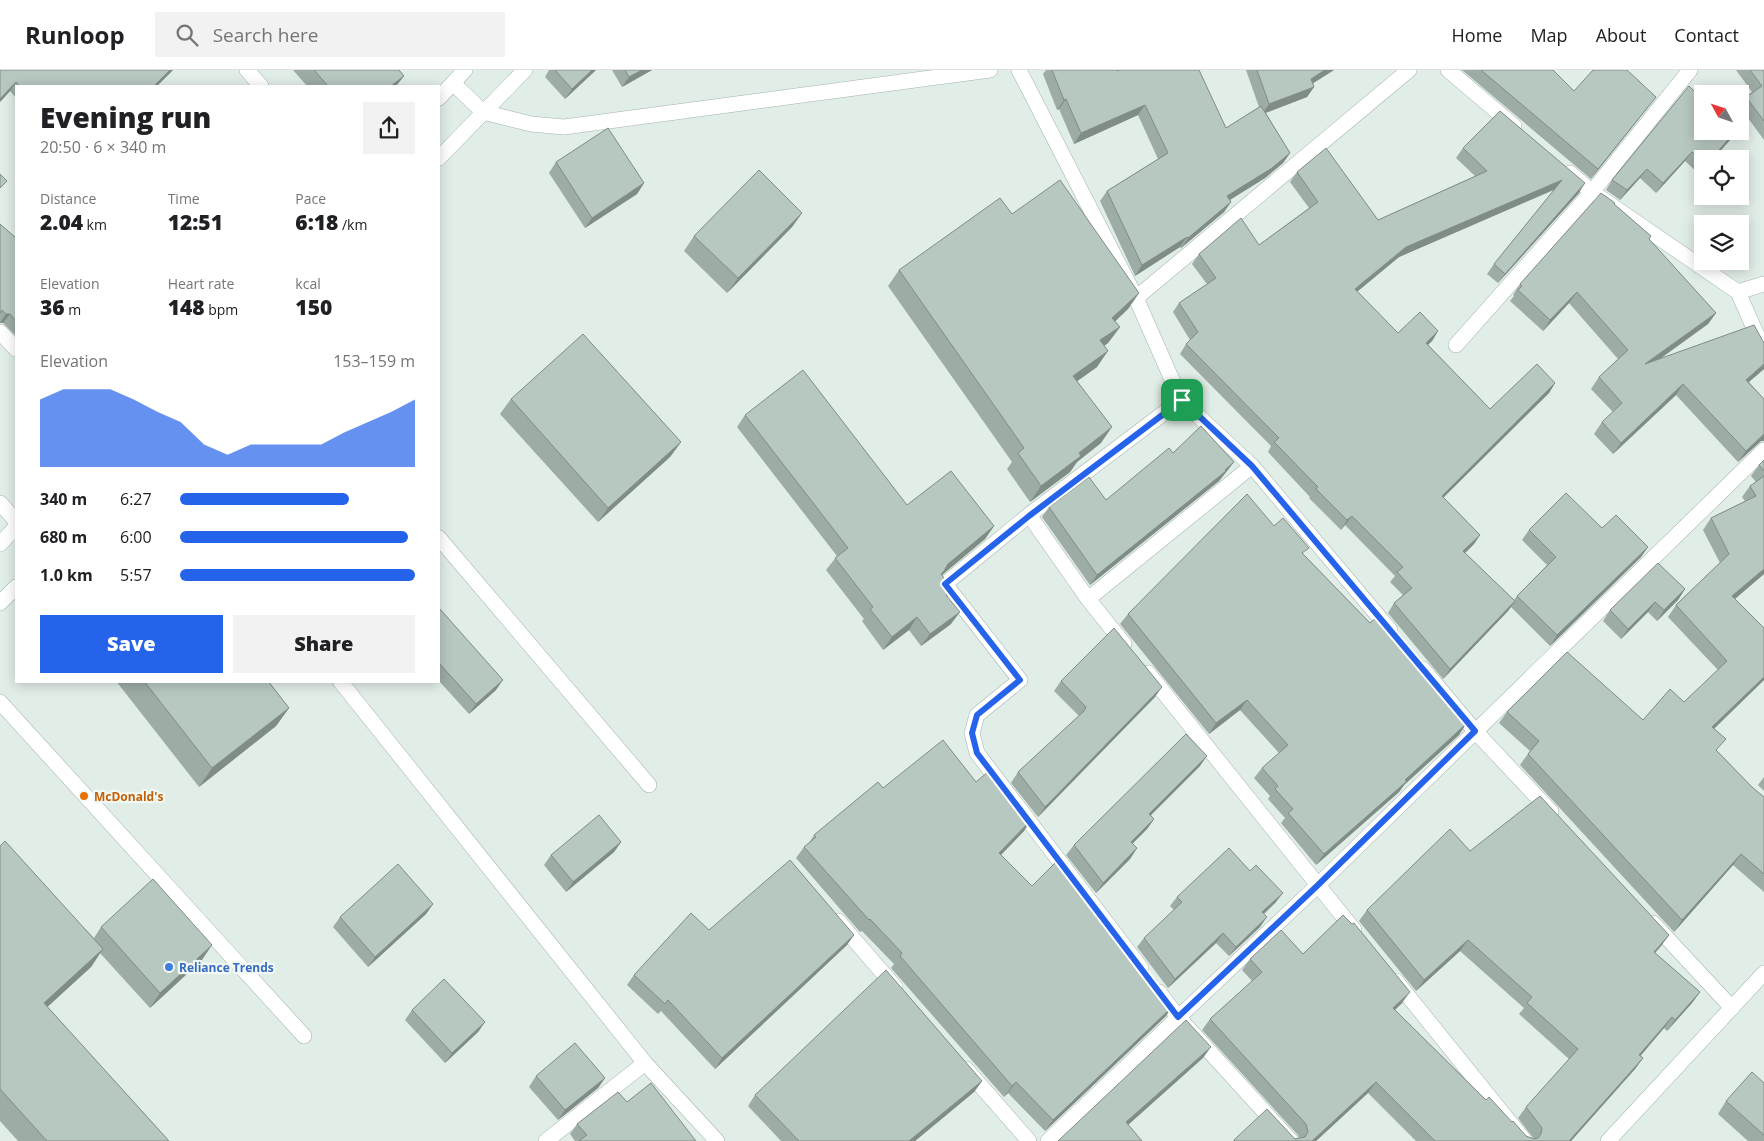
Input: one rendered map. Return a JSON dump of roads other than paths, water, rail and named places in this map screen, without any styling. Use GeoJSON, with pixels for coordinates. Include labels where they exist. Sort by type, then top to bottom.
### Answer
{"type":"FeatureCollection","features":[{"type":"Feature","properties":{"kind":"street"},"geometry":{"type":"LineString","coordinates":[[247,70],[260,85]]}},
{"type":"Feature","properties":{"kind":"street"},"geometry":{"type":"LineString","coordinates":[[440,97],[465,70]]}},
{"type":"Feature","properties":{"kind":"street"},"geometry":{"type":"LineString","coordinates":[[440,157],[524,70]]}},
{"type":"Feature","properties":{"kind":"street"},"geometry":{"type":"LineString","coordinates":[[453,83],[483,112],[531,124],[564,127],[990,70]]}},
{"type":"Feature","properties":{"kind":"street"},"geometry":{"type":"LineString","coordinates":[[1020,70],[1136,298],[1182,400],[1252,466],[1399,640]]}},
{"type":"Feature","properties":{"kind":"street"},"geometry":{"type":"LineString","coordinates":[[1136,298],[1409,70]]}},
{"type":"Feature","properties":{"kind":"street"},"geometry":{"type":"LineString","coordinates":[[1448,70],[1524,134]]}},
{"type":"Feature","properties":{"kind":"street"},"geometry":{"type":"LineString","coordinates":[[1456,345],[1592,192],[1690,70]]}},
{"type":"Feature","properties":{"kind":"street"},"geometry":{"type":"LineString","coordinates":[[1562,166],[1592,192],[1738,292],[1764,351]]}},
{"type":"Feature","properties":{"kind":"street"},"geometry":{"type":"LineString","coordinates":[[1738,292],[1764,284]]}},
{"type":"Feature","properties":{"kind":"street"},"geometry":{"type":"LineString","coordinates":[[0,332],[15,348]]}},
{"type":"Feature","properties":{"kind":"street"},"geometry":{"type":"LineString","coordinates":[[1182,400],[1029,516],[945,584],[1020,680],[977,715],[972,733],[977,753],[1178,1017],[1290,1141]]}},
{"type":"Feature","properties":{"kind":"street"},"geometry":{"type":"LineString","coordinates":[[1048,1141],[1318,885],[1764,450]]}},
{"type":"Feature","properties":{"kind":"street"},"geometry":{"type":"LineString","coordinates":[[1088,599],[1252,466]]}},
{"type":"Feature","properties":{"kind":"street"},"geometry":{"type":"LineString","coordinates":[[0,503],[15,520]]}},
{"type":"Feature","properties":{"kind":"street"},"geometry":{"type":"LineString","coordinates":[[1029,516],[1088,599],[1362,939]]}},
{"type":"Feature","properties":{"kind":"street"},"geometry":{"type":"LineString","coordinates":[[0,544],[15,528]]}},
{"type":"Feature","properties":{"kind":"street"},"geometry":{"type":"LineString","coordinates":[[440,539],[649,785]]}},
{"type":"Feature","properties":{"kind":"street"},"geometry":{"type":"LineString","coordinates":[[0,603],[15,588]]}},
{"type":"Feature","properties":{"kind":"street"},"geometry":{"type":"LineString","coordinates":[[1411,655],[1475,731],[1563,826]]}},
{"type":"Feature","properties":{"kind":"street"},"geometry":{"type":"LineString","coordinates":[[342,683],[645,1063],[717,1141]]}},
{"type":"Feature","properties":{"kind":"street"},"geometry":{"type":"LineString","coordinates":[[0,702],[304,1036]]}},
{"type":"Feature","properties":{"kind":"street"},"geometry":{"type":"LineString","coordinates":[[829,910],[906,999]]}},
{"type":"Feature","properties":{"kind":"street"},"geometry":{"type":"LineString","coordinates":[[1644,913],[1732,1008]]}},
{"type":"Feature","properties":{"kind":"street"},"geometry":{"type":"LineString","coordinates":[[1387,970],[1525,1141]]}},
{"type":"Feature","properties":{"kind":"street"},"geometry":{"type":"LineString","coordinates":[[1608,1141],[1764,973]]}},
{"type":"Feature","properties":{"kind":"street"},"geometry":{"type":"LineString","coordinates":[[958,1059],[1029,1141]]}},
{"type":"Feature","properties":{"kind":"street"},"geometry":{"type":"LineString","coordinates":[[546,1141],[645,1063]]}},
{"type":"Feature","properties":{"kind":"place","name":"McDonald's"},"geometry":{"type":"Point","coordinates":[84,796]}},
{"type":"Feature","properties":{"kind":"place","name":"Reliance Trends"},"geometry":{"type":"Point","coordinates":[169,967]}}]}
